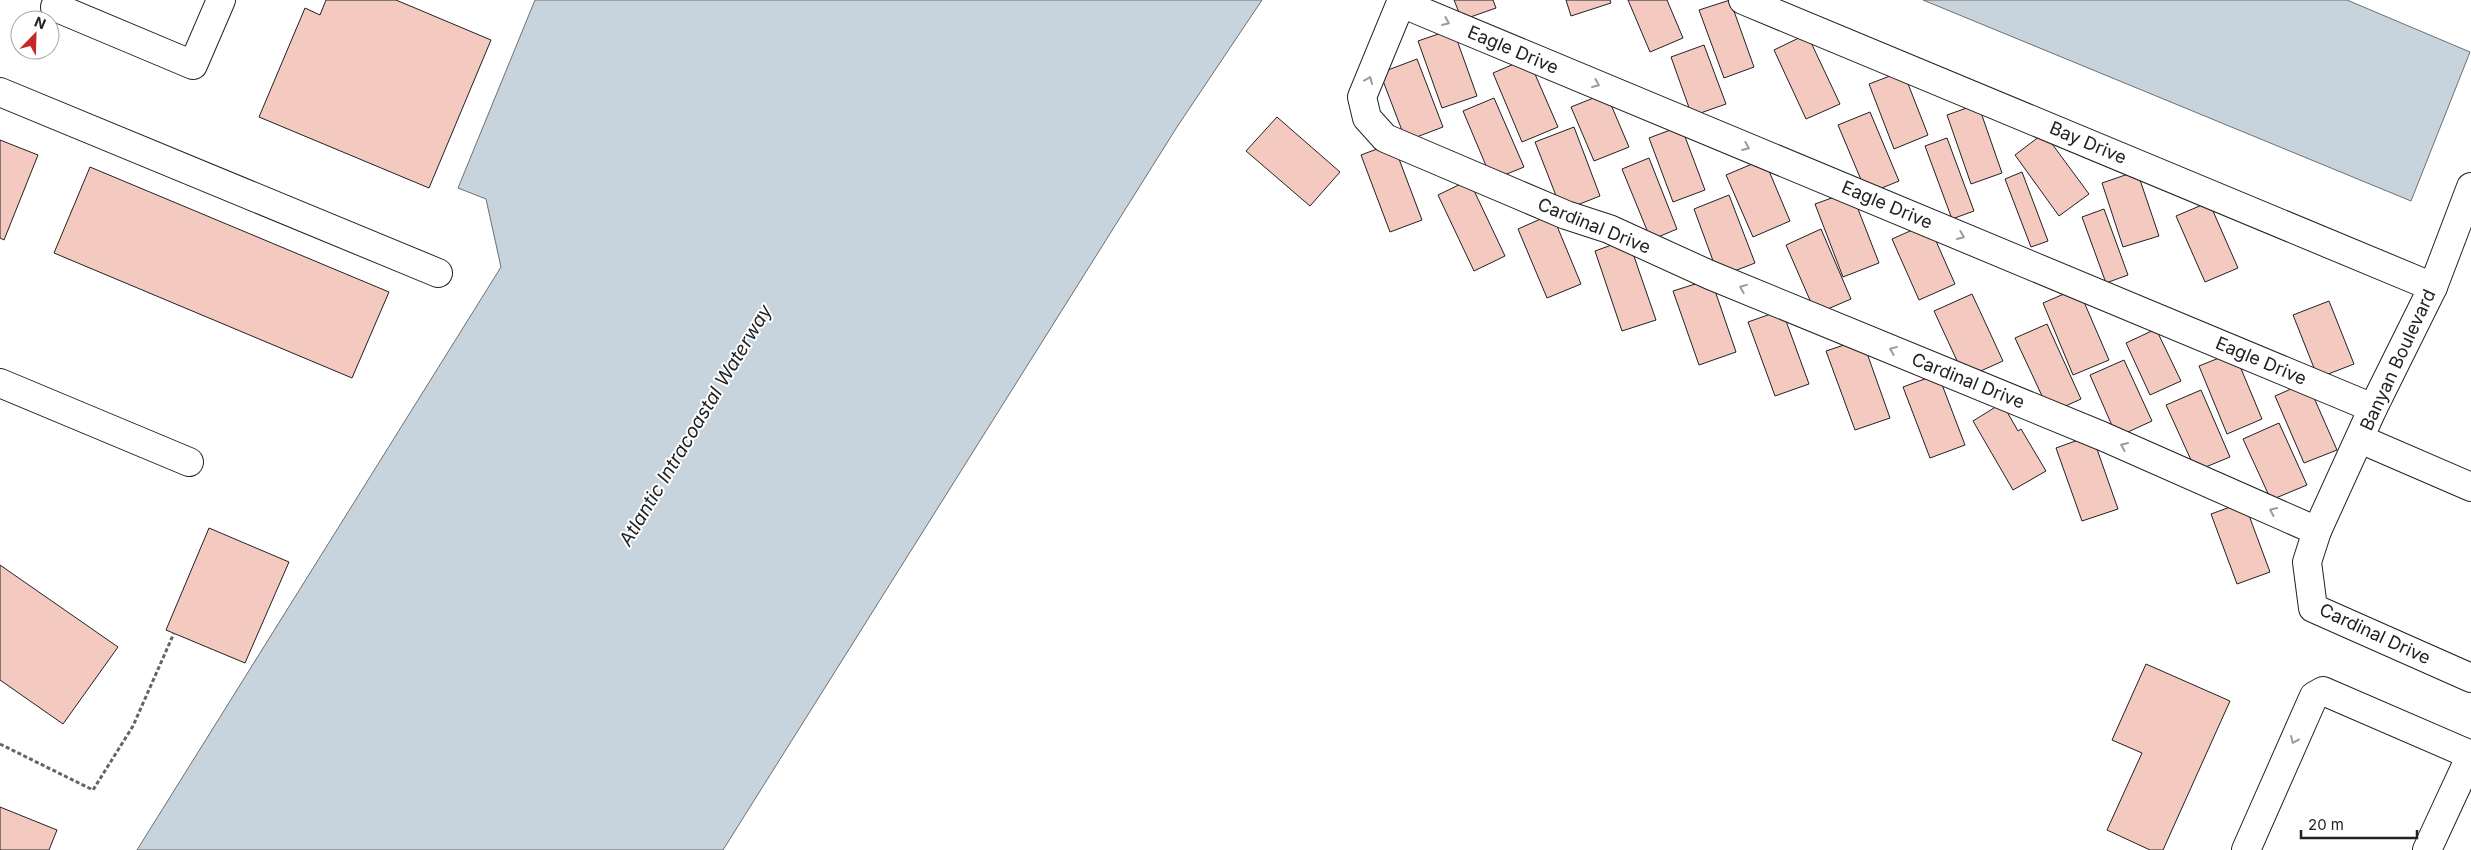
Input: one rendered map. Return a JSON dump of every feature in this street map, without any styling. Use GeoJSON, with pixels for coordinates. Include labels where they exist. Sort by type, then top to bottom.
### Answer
{"type":"FeatureCollection","features":[{"type":"Feature","properties":{"kind":"street"},"geometry":{"type":"LineString","coordinates":[[58,0],[55,7],[194,65],[221,0]]}},
{"type":"Feature","properties":{"kind":"street","name":"Bay Drive"},"geometry":{"type":"LineString","coordinates":[[1743,0],[2433,287]]}},
{"type":"Feature","properties":{"kind":"street","name":"Cardinal Drive"},"geometry":{"type":"LineString","coordinates":[[1402,1],[1362,97],[1367,118],[1385,138],[1566,215],[1609,229],[1710,275],[2102,436],[2317,531],[2307,562],[2313,608],[2471,678]]}},
{"type":"Feature","properties":{"kind":"street","name":"Eagle Drive"},"geometry":{"type":"LineString","coordinates":[[1402,1],[2373,408]]}},
{"type":"Feature","properties":{"kind":"street"},"geometry":{"type":"LineString","coordinates":[[0,92],[438,273]]}},
{"type":"Feature","properties":{"kind":"street","name":"Banyan Boulevard"},"geometry":{"type":"LineString","coordinates":[[2317,531],[2373,408],[2433,287],[2471,187]]}},
{"type":"Feature","properties":{"kind":"street"},"geometry":{"type":"LineString","coordinates":[[0,383],[189,462]]}},
{"type":"Feature","properties":{"kind":"street"},"geometry":{"type":"LineString","coordinates":[[2360,440],[2471,487]]}},
{"type":"Feature","properties":{"kind":"street"},"geometry":{"type":"LineString","coordinates":[[2246,850],[2314,696],[2323,691],[2471,755],[2427,850]]}},
{"type":"Feature","properties":{"kind":"path"},"geometry":{"type":"LineString","coordinates":[[0,744],[92,790],[133,726],[174,633]]}},
{"type":"Feature","properties":{"kind":"water","name":"Atlantic Intracoastal Waterway"},"geometry":{"type":"Polygon","coordinates":[[[535,0],[1262,0],[1177,127],[723,850],[137,850],[501,267],[486,199],[458,188],[535,0]]]}},
{"type":"Feature","properties":{"kind":"water"},"geometry":{"type":"Polygon","coordinates":[[[1923,0],[2347,0],[2470,52],[2411,201],[1923,0]]]}},
{"type":"Feature","properties":{"kind":"building"},"geometry":{"type":"Polygon","coordinates":[[[326,0],[396,0],[491,40],[429,188],[259,117],[305,8],[320,15],[326,0]]]}},
{"type":"Feature","properties":{"kind":"building"},"geometry":{"type":"Polygon","coordinates":[[[1454,0],[1493,0],[1496,8],[1462,20],[1454,0]]]}},
{"type":"Feature","properties":{"kind":"building"},"geometry":{"type":"Polygon","coordinates":[[[1566,0],[1610,0],[1611,3],[1571,16],[1566,0]]]}},
{"type":"Feature","properties":{"kind":"building"},"geometry":{"type":"Polygon","coordinates":[[[1628,0],[1667,0],[1683,38],[1650,52],[1628,0]]]}},
{"type":"Feature","properties":{"kind":"building"},"geometry":{"type":"Polygon","coordinates":[[[1730,0],[1754,67],[1724,78],[1699,10],[1730,0]]]}},
{"type":"Feature","properties":{"kind":"building"},"geometry":{"type":"Polygon","coordinates":[[[1453,29],[1477,96],[1442,108],[1418,41],[1453,29]]]}},
{"type":"Feature","properties":{"kind":"building"},"geometry":{"type":"Polygon","coordinates":[[[1807,34],[1840,104],[1806,119],[1774,50],[1807,34]]]}},
{"type":"Feature","properties":{"kind":"building"},"geometry":{"type":"Polygon","coordinates":[[[1704,45],[1726,104],[1692,116],[1671,57],[1704,45]]]}},
{"type":"Feature","properties":{"kind":"building"},"geometry":{"type":"Polygon","coordinates":[[[1528,58],[1558,127],[1522,142],[1493,73],[1528,58]]]}},
{"type":"Feature","properties":{"kind":"building"},"geometry":{"type":"Polygon","coordinates":[[[1417,59],[1443,127],[1406,141],[1380,73],[1417,59]]]}},
{"type":"Feature","properties":{"kind":"building"},"geometry":{"type":"Polygon","coordinates":[[[1903,71],[1928,135],[1894,149],[1869,84],[1903,71]]]}},
{"type":"Feature","properties":{"kind":"building"},"geometry":{"type":"Polygon","coordinates":[[[1606,93],[1629,147],[1594,161],[1571,107],[1606,93]]]}},
{"type":"Feature","properties":{"kind":"building"},"geometry":{"type":"Polygon","coordinates":[[[1494,98],[1524,167],[1492,180],[1463,111],[1494,98]]]}},
{"type":"Feature","properties":{"kind":"building"},"geometry":{"type":"Polygon","coordinates":[[[1978,104],[2002,173],[1971,184],[1947,115],[1978,104]]]}},
{"type":"Feature","properties":{"kind":"building"},"geometry":{"type":"Polygon","coordinates":[[[1870,112],[1899,181],[1867,194],[1838,125],[1870,112]]]}},
{"type":"Feature","properties":{"kind":"building"},"geometry":{"type":"Polygon","coordinates":[[[1277,117],[1340,172],[1310,206],[1246,151],[1277,117]]]}},
{"type":"Feature","properties":{"kind":"building"},"geometry":{"type":"Polygon","coordinates":[[[1681,126],[1705,190],[1673,202],[1649,138],[1681,126]]]}},
{"type":"Feature","properties":{"kind":"building"},"geometry":{"type":"Polygon","coordinates":[[[1574,127],[1600,196],[1562,211],[1535,142],[1574,127]]]}},
{"type":"Feature","properties":{"kind":"building"},"geometry":{"type":"Polygon","coordinates":[[[2044,133],[2089,194],[2059,216],[2015,155],[2044,133]]]}},
{"type":"Feature","properties":{"kind":"building"},"geometry":{"type":"Polygon","coordinates":[[[1947,138],[1974,211],[1952,219],[1925,146],[1947,138]]]}},
{"type":"Feature","properties":{"kind":"building"},"geometry":{"type":"Polygon","coordinates":[[[0,140],[38,155],[4,240],[0,238],[0,140]]]}},
{"type":"Feature","properties":{"kind":"building"},"geometry":{"type":"Polygon","coordinates":[[[1393,143],[1422,220],[1390,232],[1361,155],[1393,143]]]}},
{"type":"Feature","properties":{"kind":"building"},"geometry":{"type":"Polygon","coordinates":[[[1649,158],[1677,229],[1651,240],[1622,169],[1649,158]]]}},
{"type":"Feature","properties":{"kind":"building"},"geometry":{"type":"Polygon","coordinates":[[[1764,159],[1790,221],[1753,237],[1726,175],[1764,159]]]}},
{"type":"Feature","properties":{"kind":"building"},"geometry":{"type":"Polygon","coordinates":[[[90,167],[389,292],[352,378],[54,253],[90,167]]]}},
{"type":"Feature","properties":{"kind":"building"},"geometry":{"type":"Polygon","coordinates":[[[2137,171],[2159,236],[2123,247],[2102,183],[2137,171]]]}},
{"type":"Feature","properties":{"kind":"building"},"geometry":{"type":"Polygon","coordinates":[[[2022,172],[2048,241],[2031,247],[2005,179],[2022,172]]]}},
{"type":"Feature","properties":{"kind":"building"},"geometry":{"type":"Polygon","coordinates":[[[1469,180],[1505,256],[1474,271],[1438,195],[1469,180]]]}},
{"type":"Feature","properties":{"kind":"building"},"geometry":{"type":"Polygon","coordinates":[[[1851,191],[1879,263],[1843,277],[1815,204],[1851,191]]]}},
{"type":"Feature","properties":{"kind":"building"},"geometry":{"type":"Polygon","coordinates":[[[1729,195],[1755,263],[1719,277],[1694,209],[1729,195]]]}},
{"type":"Feature","properties":{"kind":"building"},"geometry":{"type":"Polygon","coordinates":[[[2209,202],[2238,268],[2205,282],[2176,216],[2209,202]]]}},
{"type":"Feature","properties":{"kind":"building"},"geometry":{"type":"Polygon","coordinates":[[[2104,209],[2128,275],[2106,283],[2082,217],[2104,209]]]}},
{"type":"Feature","properties":{"kind":"building"},"geometry":{"type":"Polygon","coordinates":[[[1552,214],[1581,284],[1547,298],[1518,229],[1552,214]]]}},
{"type":"Feature","properties":{"kind":"building"},"geometry":{"type":"Polygon","coordinates":[[[1928,223],[1955,284],[1919,300],[1892,239],[1928,223]]]}},
{"type":"Feature","properties":{"kind":"building"},"geometry":{"type":"Polygon","coordinates":[[[1821,229],[1851,299],[1816,314],[1786,245],[1821,229]]]}},
{"type":"Feature","properties":{"kind":"building"},"geometry":{"type":"Polygon","coordinates":[[[1628,239],[1656,320],[1622,331],[1595,251],[1628,239]]]}},
{"type":"Feature","properties":{"kind":"building"},"geometry":{"type":"Polygon","coordinates":[[[1711,279],[1736,352],[1699,365],[1673,291],[1711,279]]]}},
{"type":"Feature","properties":{"kind":"building"},"geometry":{"type":"Polygon","coordinates":[[[2078,288],[2109,360],[2073,375],[2043,303],[2078,288]]]}},
{"type":"Feature","properties":{"kind":"building"},"geometry":{"type":"Polygon","coordinates":[[[1972,294],[2003,361],[1965,378],[1934,311],[1972,294]]]}},
{"type":"Feature","properties":{"kind":"building"},"geometry":{"type":"Polygon","coordinates":[[[2329,301],[2354,364],[2318,378],[2293,315],[2329,301]]]}},
{"type":"Feature","properties":{"kind":"building"},"geometry":{"type":"Polygon","coordinates":[[[1782,310],[1809,384],[1775,396],[1748,322],[1782,310]]]}},
{"type":"Feature","properties":{"kind":"building"},"geometry":{"type":"Polygon","coordinates":[[[2047,324],[2081,399],[2050,413],[2015,338],[2047,324]]]}},
{"type":"Feature","properties":{"kind":"building"},"geometry":{"type":"Polygon","coordinates":[[[2156,329],[2181,381],[2150,395],[2126,343],[2156,329]]]}},
{"type":"Feature","properties":{"kind":"building"},"geometry":{"type":"Polygon","coordinates":[[[1862,339],[1890,418],[1855,430],[1826,351],[1862,339]]]}},
{"type":"Feature","properties":{"kind":"building"},"geometry":{"type":"Polygon","coordinates":[[[2234,352],[2262,419],[2227,434],[2199,366],[2234,352]]]}},
{"type":"Feature","properties":{"kind":"building"},"geometry":{"type":"Polygon","coordinates":[[[2124,360],[2152,421],[2117,437],[2090,375],[2124,360]]]}},
{"type":"Feature","properties":{"kind":"building"},"geometry":{"type":"Polygon","coordinates":[[[1938,374],[1965,445],[1930,458],[1903,387],[1938,374]]]}},
{"type":"Feature","properties":{"kind":"building"},"geometry":{"type":"Polygon","coordinates":[[[2307,382],[2337,450],[2304,463],[2275,396],[2307,382]]]}},
{"type":"Feature","properties":{"kind":"building"},"geometry":{"type":"Polygon","coordinates":[[[2201,390],[2230,457],[2196,471],[2166,405],[2201,390]]]}},
{"type":"Feature","properties":{"kind":"building"},"geometry":{"type":"Polygon","coordinates":[[[2002,403],[2018,431],[2021,429],[2046,471],[2013,490],[1973,421],[2002,403]]]}},
{"type":"Feature","properties":{"kind":"building"},"geometry":{"type":"Polygon","coordinates":[[[2279,423],[2307,485],[2271,500],[2243,439],[2279,423]]]}},
{"type":"Feature","properties":{"kind":"building"},"geometry":{"type":"Polygon","coordinates":[[[2092,435],[2118,509],[2082,521],[2056,448],[2092,435]]]}},
{"type":"Feature","properties":{"kind":"building"},"geometry":{"type":"Polygon","coordinates":[[[2244,502],[2270,572],[2237,584],[2211,514],[2244,502]]]}},
{"type":"Feature","properties":{"kind":"building"},"geometry":{"type":"Polygon","coordinates":[[[209,528],[289,562],[245,663],[166,630],[209,528]]]}},
{"type":"Feature","properties":{"kind":"building"},"geometry":{"type":"Polygon","coordinates":[[[0,565],[118,647],[63,724],[0,680],[0,565]]]}},
{"type":"Feature","properties":{"kind":"building"},"geometry":{"type":"Polygon","coordinates":[[[2146,664],[2230,701],[2163,850],[2150,850],[2107,830],[2142,753],[2112,740],[2146,664]]]}},
{"type":"Feature","properties":{"kind":"building"},"geometry":{"type":"Polygon","coordinates":[[[0,807],[57,830],[49,850],[0,850],[0,807]]]}}]}
